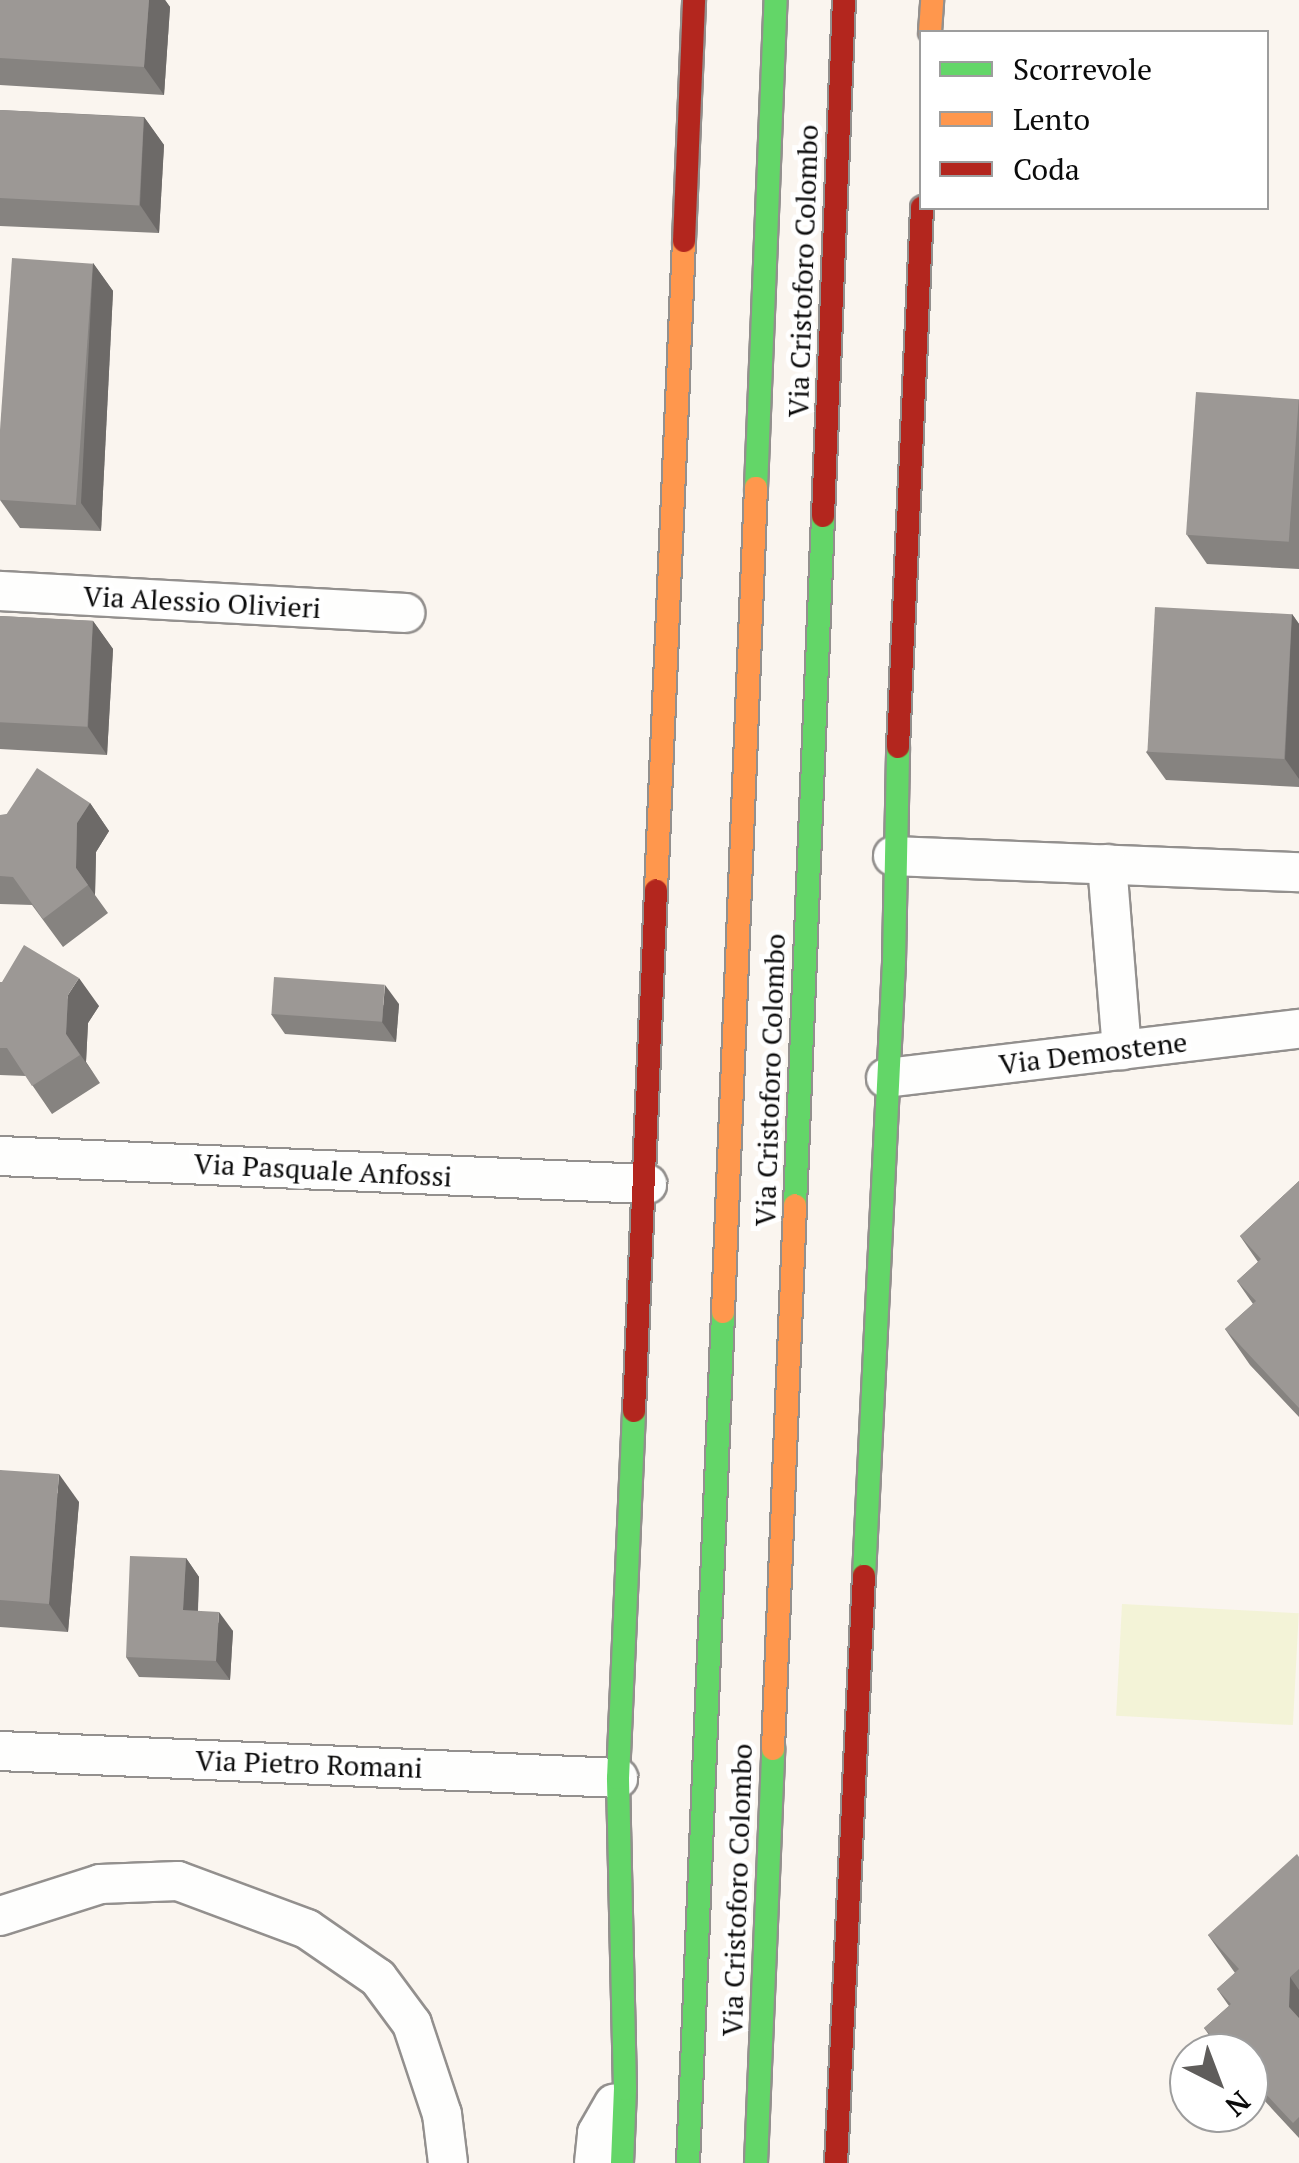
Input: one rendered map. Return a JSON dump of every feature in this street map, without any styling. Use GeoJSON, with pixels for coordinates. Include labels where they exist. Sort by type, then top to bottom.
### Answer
{"type":"FeatureCollection","features":[{"type":"Feature","properties":{"kind":"main road"},"geometry":{"type":"LineString","coordinates":[[622,2163],[625,2089],[618,1778],[647,1184],[694,0]]}},
{"type":"Feature","properties":{"kind":"main road","name":"Via Cristoforo Colombo"},"geometry":{"type":"LineString","coordinates":[[688,2163],[776,0]]}},
{"type":"Feature","properties":{"kind":"main road","name":"Via Cristoforo Colombo"},"geometry":{"type":"LineString","coordinates":[[756,2163],[844,0]]}},
{"type":"Feature","properties":{"kind":"main road"},"geometry":{"type":"LineString","coordinates":[[930,30],[932,0]]}},
{"type":"Feature","properties":{"kind":"main road"},"geometry":{"type":"LineString","coordinates":[[836,2163],[894,962],[894,856],[922,210]]}},
{"type":"Feature","properties":{"kind":"street","name":"Via Alessio Olivieri"},"geometry":{"type":"LineString","coordinates":[[0,591],[404,613]]}},
{"type":"Feature","properties":{"kind":"street"},"geometry":{"type":"LineString","coordinates":[[894,856],[1299,872]]}},
{"type":"Feature","properties":{"kind":"street"},"geometry":{"type":"LineString","coordinates":[[1107,864],[1122,1050]]}},
{"type":"Feature","properties":{"kind":"street","name":"Via Demostene"},"geometry":{"type":"LineString","coordinates":[[886,1078],[1299,1029]]}},
{"type":"Feature","properties":{"kind":"street","name":"Via Pasquale Anfossi"},"geometry":{"type":"LineString","coordinates":[[0,1156],[647,1184]]}},
{"type":"Feature","properties":{"kind":"street","name":"Via Pietro Romani"},"geometry":{"type":"LineString","coordinates":[[0,1751],[618,1778]]}},
{"type":"Feature","properties":{"kind":"street"},"geometry":{"type":"LineString","coordinates":[[0,1916],[100,1884],[178,1881],[307,1929],[378,1978],[412,2024],[442,2114],[448,2163]]}},
{"type":"Feature","properties":{"kind":"street"},"geometry":{"type":"LineString","coordinates":[[594,2163],[597,2133],[625,2089]]}},
{"type":"Feature","properties":{"kind":"green space"},"geometry":{"type":"Polygon","coordinates":[[[1122,1604],[1299,1613],[1293,1725],[1116,1716],[1122,1604]]]}},
{"type":"Feature","properties":{"kind":"building"},"geometry":{"type":"Polygon","coordinates":[[[0,0],[149,0],[144,67],[0,58],[0,0]]]}},
{"type":"Feature","properties":{"kind":"building"},"geometry":{"type":"Polygon","coordinates":[[[0,110],[144,118],[139,205],[0,198],[0,110]]]}},
{"type":"Feature","properties":{"kind":"building"},"geometry":{"type":"Polygon","coordinates":[[[12,258],[93,264],[76,505],[0,500],[0,430],[12,258]]]}},
{"type":"Feature","properties":{"kind":"building"},"geometry":{"type":"Polygon","coordinates":[[[1196,392],[1299,399],[1289,542],[1186,535],[1196,392]]]}},
{"type":"Feature","properties":{"kind":"building"},"geometry":{"type":"Polygon","coordinates":[[[1155,607],[1292,614],[1284,759],[1147,752],[1155,607]]]}},
{"type":"Feature","properties":{"kind":"building"},"geometry":{"type":"Polygon","coordinates":[[[0,616],[93,621],[87,727],[0,722],[0,616]]]}},
{"type":"Feature","properties":{"kind":"building"},"geometry":{"type":"Polygon","coordinates":[[[37,768],[90,803],[77,823],[76,868],[88,885],[43,919],[13,877],[0,876],[0,815],[6,815],[37,768]]]}},
{"type":"Feature","properties":{"kind":"building"},"geometry":{"type":"Polygon","coordinates":[[[24,945],[79,978],[68,995],[66,1034],[80,1055],[32,1086],[7,1048],[0,1048],[0,982],[24,945]]]}},
{"type":"Feature","properties":{"kind":"building"},"geometry":{"type":"Polygon","coordinates":[[[274,977],[385,985],[382,1022],[271,1014],[274,977]]]}},
{"type":"Feature","properties":{"kind":"building"},"geometry":{"type":"Polygon","coordinates":[[[1299,1181],[1299,1408],[1225,1329],[1256,1301],[1237,1281],[1261,1259],[1240,1236],[1299,1181]]]}},
{"type":"Feature","properties":{"kind":"building"},"geometry":{"type":"Polygon","coordinates":[[[0,1470],[59,1474],[49,1604],[0,1600],[0,1470]]]}},
{"type":"Feature","properties":{"kind":"building"},"geometry":{"type":"Polygon","coordinates":[[[130,1556],[186,1558],[183,1610],[219,1612],[216,1661],[126,1657],[130,1556]]]}},
{"type":"Feature","properties":{"kind":"building"},"geometry":{"type":"Polygon","coordinates":[[[1297,1854],[1299,1969],[1290,1977],[1289,2007],[1299,2018],[1299,2117],[1293,2123],[1269,2097],[1269,2033],[1209,2033],[1204,2028],[1231,2004],[1217,1989],[1239,1969],[1208,1935],[1297,1854]]]}},
{"type":"Feature","properties":{"kind":"traffic: fast"},"geometry":{"type":"LineString","coordinates":[[756,488],[776,0]]}},
{"type":"Feature","properties":{"kind":"traffic: fast"},"geometry":{"type":"LineString","coordinates":[[795,1205],[823,516]]}},
{"type":"Feature","properties":{"kind":"traffic: fast"},"geometry":{"type":"LineString","coordinates":[[864,1576],[894,962],[898,747]]}},
{"type":"Feature","properties":{"kind":"traffic: fast"},"geometry":{"type":"LineString","coordinates":[[688,2163],[723,1312]]}},
{"type":"Feature","properties":{"kind":"traffic: fast"},"geometry":{"type":"LineString","coordinates":[[622,2163],[625,2089],[618,1778],[634,1411]]}},
{"type":"Feature","properties":{"kind":"traffic: fast"},"geometry":{"type":"LineString","coordinates":[[756,2163],[773,1749]]}},
{"type":"Feature","properties":{"kind":"traffic: slow"},"geometry":{"type":"LineString","coordinates":[[930,30],[932,0]]}},
{"type":"Feature","properties":{"kind":"traffic: slow"},"geometry":{"type":"LineString","coordinates":[[656,890],[684,241]]}},
{"type":"Feature","properties":{"kind":"traffic: slow"},"geometry":{"type":"LineString","coordinates":[[723,1312],[756,488]]}},
{"type":"Feature","properties":{"kind":"traffic: slow"},"geometry":{"type":"LineString","coordinates":[[773,1749],[795,1205]]}},
{"type":"Feature","properties":{"kind":"traffic: jam"},"geometry":{"type":"LineString","coordinates":[[684,241],[694,0]]}},
{"type":"Feature","properties":{"kind":"traffic: jam"},"geometry":{"type":"LineString","coordinates":[[823,516],[844,0]]}},
{"type":"Feature","properties":{"kind":"traffic: jam"},"geometry":{"type":"LineString","coordinates":[[898,747],[922,210]]}},
{"type":"Feature","properties":{"kind":"traffic: jam"},"geometry":{"type":"LineString","coordinates":[[634,1411],[656,890]]}},
{"type":"Feature","properties":{"kind":"traffic: jam"},"geometry":{"type":"LineString","coordinates":[[836,2163],[864,1576]]}}]}
